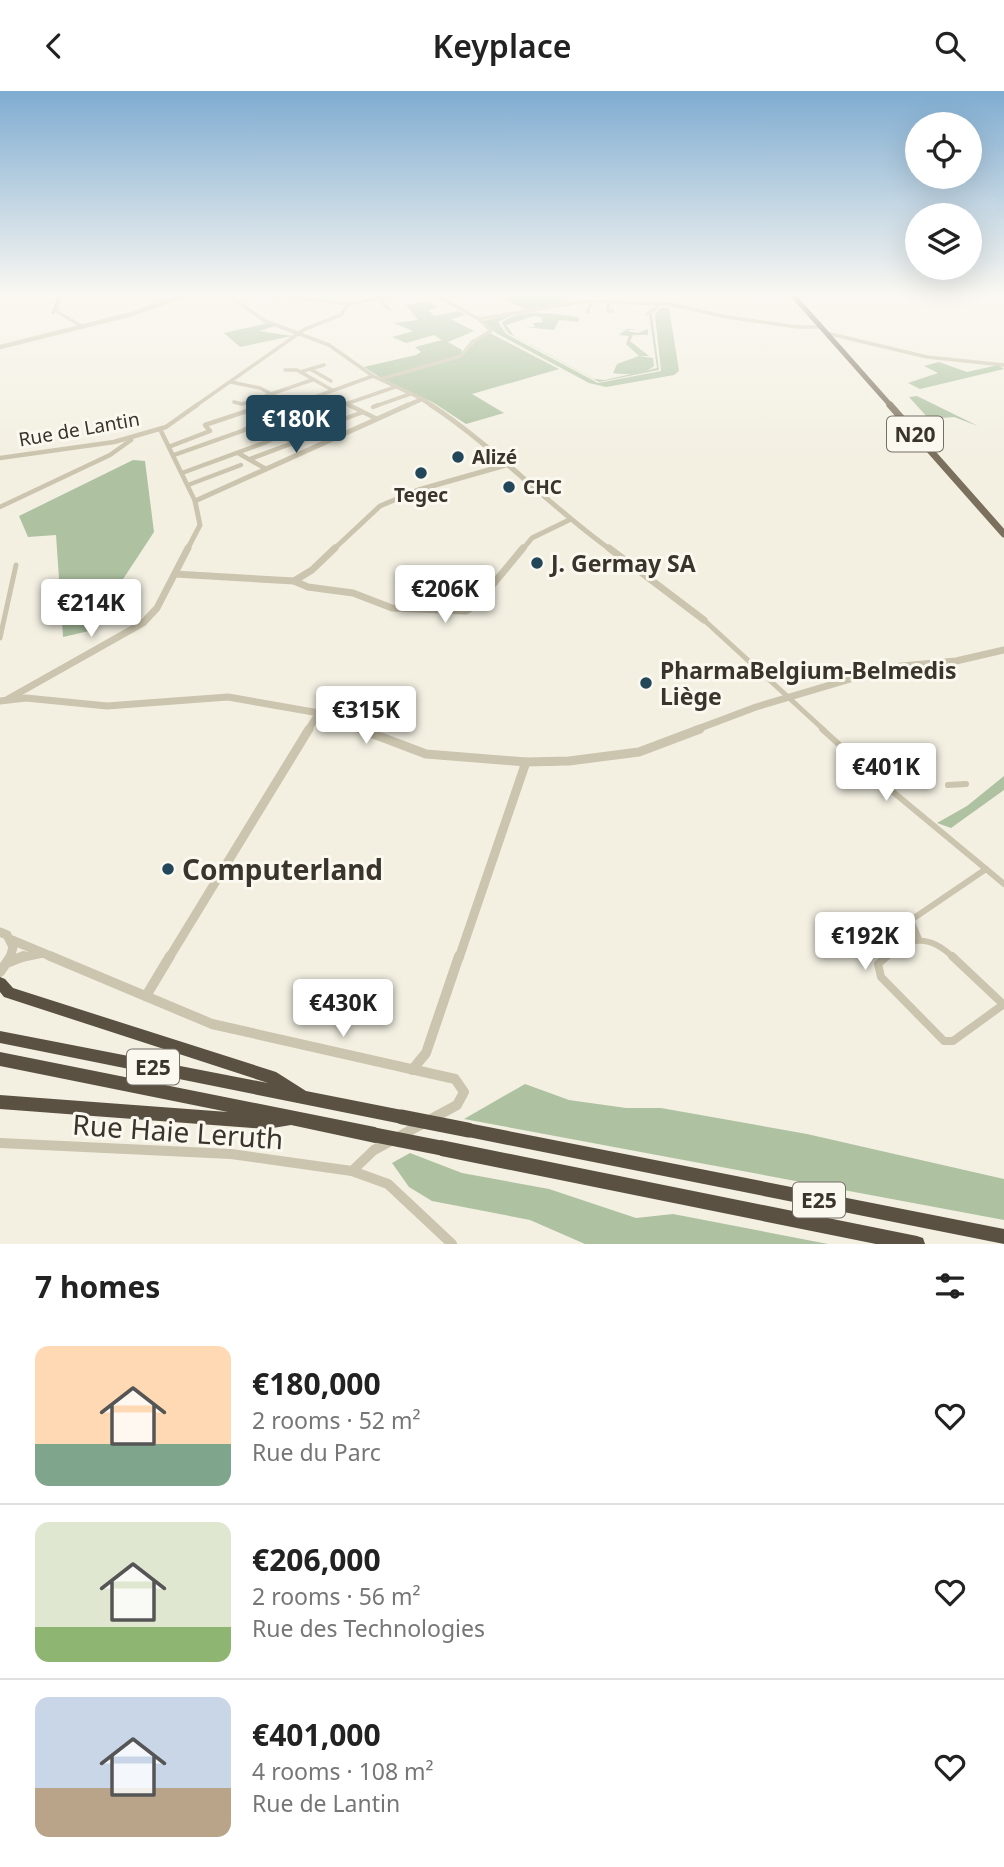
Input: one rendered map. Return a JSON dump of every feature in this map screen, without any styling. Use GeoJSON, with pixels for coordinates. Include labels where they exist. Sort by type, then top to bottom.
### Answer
{"type":"FeatureCollection","features":[{"type":"Feature","properties":{"kind":"highway"},"geometry":{"type":"LineString","coordinates":[[0,983],[9,993],[276,1079],[306,1098]]}},
{"type":"Feature","properties":{"kind":"highway","name":"E25"},"geometry":{"type":"LineString","coordinates":[[0,1037],[1004,1237]]}},
{"type":"Feature","properties":{"kind":"highway","name":"E25"},"geometry":{"type":"LineString","coordinates":[[0,1059],[917,1244]]}},
{"type":"Feature","properties":{"kind":"highway"},"geometry":{"type":"LineString","coordinates":[[0,1102],[267,1122],[296,1119]]}},
{"type":"Feature","properties":{"kind":"main road","name":"N20"},"geometry":{"type":"LineString","coordinates":[[838,347],[1004,534]]}},
{"type":"Feature","properties":{"kind":"street","name":"Rue de Lantin"},"geometry":{"type":"LineString","coordinates":[[0,458],[135,438],[160,429],[283,347]]}},
{"type":"Feature","properties":{"kind":"street"},"geometry":{"type":"LineString","coordinates":[[332,347],[379,380],[422,399],[449,415],[554,503],[569,520],[663,587],[704,620],[875,777],[1004,884]]}},
{"type":"Feature","properties":{"kind":"street"},"geometry":{"type":"LineString","coordinates":[[379,380],[461,356],[468,347]]}},
{"type":"Feature","properties":{"kind":"street"},"geometry":{"type":"LineString","coordinates":[[884,347],[927,357],[1004,365]]}},
{"type":"Feature","properties":{"kind":"street"},"geometry":{"type":"LineString","coordinates":[[285,370],[300,372],[324,365]]}},
{"type":"Feature","properties":{"kind":"street"},"geometry":{"type":"LineString","coordinates":[[310,369],[331,381]]}},
{"type":"Feature","properties":{"kind":"street"},"geometry":{"type":"LineString","coordinates":[[300,372],[332,391]]}},
{"type":"Feature","properties":{"kind":"street"},"geometry":{"type":"LineString","coordinates":[[174,454],[242,431],[292,405],[373,376]]}},
{"type":"Feature","properties":{"kind":"street"},"geometry":{"type":"LineString","coordinates":[[234,402],[242,404],[312,380]]}},
{"type":"Feature","properties":{"kind":"street"},"geometry":{"type":"LineString","coordinates":[[231,383],[257,387],[292,405]]}},
{"type":"Feature","properties":{"kind":"street"},"geometry":{"type":"LineString","coordinates":[[182,473],[264,443],[347,404],[395,387]]}},
{"type":"Feature","properties":{"kind":"street"},"geometry":{"type":"LineString","coordinates":[[373,407],[410,394]]}},
{"type":"Feature","properties":{"kind":"street"},"geometry":{"type":"LineString","coordinates":[[195,501],[422,399]]}},
{"type":"Feature","properties":{"kind":"street"},"geometry":{"type":"LineString","coordinates":[[347,404],[377,419]]}},
{"type":"Feature","properties":{"kind":"street"},"geometry":{"type":"LineString","coordinates":[[171,446],[210,432],[204,427],[206,425],[259,407],[300,425]]}},
{"type":"Feature","properties":{"kind":"street"},"geometry":{"type":"LineString","coordinates":[[312,419],[325,426],[363,412]]}},
{"type":"Feature","properties":{"kind":"street"},"geometry":{"type":"LineString","coordinates":[[250,435],[290,421]]}},
{"type":"Feature","properties":{"kind":"street"},"geometry":{"type":"LineString","coordinates":[[4,700],[104,647],[143,623],[156,608],[200,525],[195,501],[171,446],[160,429]]}},
{"type":"Feature","properties":{"kind":"street"},"geometry":{"type":"LineString","coordinates":[[242,431],[264,443]]}},
{"type":"Feature","properties":{"kind":"street"},"geometry":{"type":"LineString","coordinates":[[250,459],[293,443],[281,435]]}},
{"type":"Feature","properties":{"kind":"street"},"geometry":{"type":"LineString","coordinates":[[0,507],[110,455],[135,438]]}},
{"type":"Feature","properties":{"kind":"street"},"geometry":{"type":"LineString","coordinates":[[238,453],[266,469]]}},
{"type":"Feature","properties":{"kind":"street"},"geometry":{"type":"LineString","coordinates":[[188,485],[241,465]]}},
{"type":"Feature","properties":{"kind":"street"},"geometry":{"type":"LineString","coordinates":[[294,581],[312,570],[380,506],[418,490],[506,465]]}},
{"type":"Feature","properties":{"kind":"street"},"geometry":{"type":"LineString","coordinates":[[175,574],[294,581],[308,587],[353,593],[391,608],[466,611],[476,605],[531,538],[569,520]]}},
{"type":"Feature","properties":{"kind":"street"},"geometry":{"type":"LineString","coordinates":[[0,638],[16,565]]}},
{"type":"Feature","properties":{"kind":"street"},"geometry":{"type":"LineString","coordinates":[[4,700],[107,706],[228,697],[319,713],[426,754],[526,762],[639,752],[714,723],[891,667],[956,661],[1004,650]]}},
{"type":"Feature","properties":{"kind":"street"},"geometry":{"type":"LineString","coordinates":[[146,996],[319,713]]}},
{"type":"Feature","properties":{"kind":"street"},"geometry":{"type":"LineString","coordinates":[[412,1070],[426,1053],[526,762]]}},
{"type":"Feature","properties":{"kind":"street"},"geometry":{"type":"LineString","coordinates":[[947,785],[966,784]]}},
{"type":"Feature","properties":{"kind":"street"},"geometry":{"type":"LineString","coordinates":[[919,939],[911,920],[986,869]]}},
{"type":"Feature","properties":{"kind":"street"},"geometry":{"type":"LineString","coordinates":[[0,932],[12,940],[212,1024],[455,1079],[464,1092],[457,1105],[374,1150],[352,1171]]}},
{"type":"Feature","properties":{"kind":"street"},"geometry":{"type":"LineString","coordinates":[[919,939],[939,944],[1004,1004],[953,1041],[944,1041],[881,977],[878,964],[911,940],[919,939]]}},
{"type":"Feature","properties":{"kind":"street"},"geometry":{"type":"LineString","coordinates":[[9,963],[12,940]]}},
{"type":"Feature","properties":{"kind":"street"},"geometry":{"type":"LineString","coordinates":[[0,972],[9,963],[29,954],[48,953]]}},
{"type":"Feature","properties":{"kind":"street","name":"Rue Haie Leruth"},"geometry":{"type":"LineString","coordinates":[[0,1143],[231,1154],[352,1171],[388,1184],[452,1244]]}},
{"type":"Feature","properties":{"kind":"green space"},"geometry":{"type":"Polygon","coordinates":[[[415,347],[456,347],[462,350],[461,355],[381,378],[364,367],[416,355],[421,352],[415,347]]]}},
{"type":"Feature","properties":{"kind":"green space"},"geometry":{"type":"Polygon","coordinates":[[[471,347],[516,347],[559,369],[472,394],[504,413],[466,424],[434,403],[383,379],[462,356],[471,347]]]}},
{"type":"Feature","properties":{"kind":"green space"},"geometry":{"type":"Polygon","coordinates":[[[522,347],[530,347],[598,383],[661,371],[658,347],[675,347],[679,371],[674,375],[606,387],[589,383],[522,347]]]}},
{"type":"Feature","properties":{"kind":"green space"},"geometry":{"type":"Polygon","coordinates":[[[534,347],[594,379],[605,380],[657,368],[654,347],[656,347],[659,370],[599,382],[534,347]]]}},
{"type":"Feature","properties":{"kind":"green space"},"geometry":{"type":"Polygon","coordinates":[[[629,347],[637,347],[649,356],[639,356],[629,347]]]}},
{"type":"Feature","properties":{"kind":"green space"},"geometry":{"type":"Polygon","coordinates":[[[639,356],[653,358],[654,366],[640,373],[613,373],[617,364],[639,356]]]}},
{"type":"Feature","properties":{"kind":"green space"},"geometry":{"type":"Polygon","coordinates":[[[939,362],[967,372],[998,365],[1004,369],[920,389],[908,383],[938,373],[924,366],[939,362]]]}},
{"type":"Feature","properties":{"kind":"green space"},"geometry":{"type":"Polygon","coordinates":[[[917,396],[978,426],[954,417],[929,419],[909,397],[917,396]]]}},
{"type":"Feature","properties":{"kind":"green space"},"geometry":{"type":"Polygon","coordinates":[[[133,460],[145,461],[154,532],[89,631],[63,637],[56,535],[28,537],[19,516],[133,460]]]}},
{"type":"Feature","properties":{"kind":"green space"},"geometry":{"type":"Polygon","coordinates":[[[1004,776],[1004,790],[951,828],[937,823],[967,806],[1004,776]]]}},
{"type":"Feature","properties":{"kind":"green space"},"geometry":{"type":"Polygon","coordinates":[[[525,1084],[569,1100],[626,1108],[661,1108],[807,1134],[1004,1179],[1004,1220],[464,1119],[525,1084]]]}},
{"type":"Feature","properties":{"kind":"green space"},"geometry":{"type":"Polygon","coordinates":[[[410,1153],[462,1173],[549,1189],[636,1218],[673,1214],[828,1244],[585,1244],[530,1220],[432,1201],[409,1187],[392,1163],[410,1153]]]}},
{"type":"Feature","properties":{"kind":"place","name":"Alizé"},"geometry":{"type":"Point","coordinates":[458,457]}},
{"type":"Feature","properties":{"kind":"place","name":"Tegec"},"geometry":{"type":"Point","coordinates":[421,473]}},
{"type":"Feature","properties":{"kind":"place","name":"CHC"},"geometry":{"type":"Point","coordinates":[509,487]}},
{"type":"Feature","properties":{"kind":"place","name":"J. Germay SA"},"geometry":{"type":"Point","coordinates":[537,563]}},
{"type":"Feature","properties":{"kind":"place","name":"PharmaBelgium-Belmedis Liège"},"geometry":{"type":"Point","coordinates":[646,683]}},
{"type":"Feature","properties":{"kind":"place","name":"Computerland"},"geometry":{"type":"Point","coordinates":[168,869]}}]}
